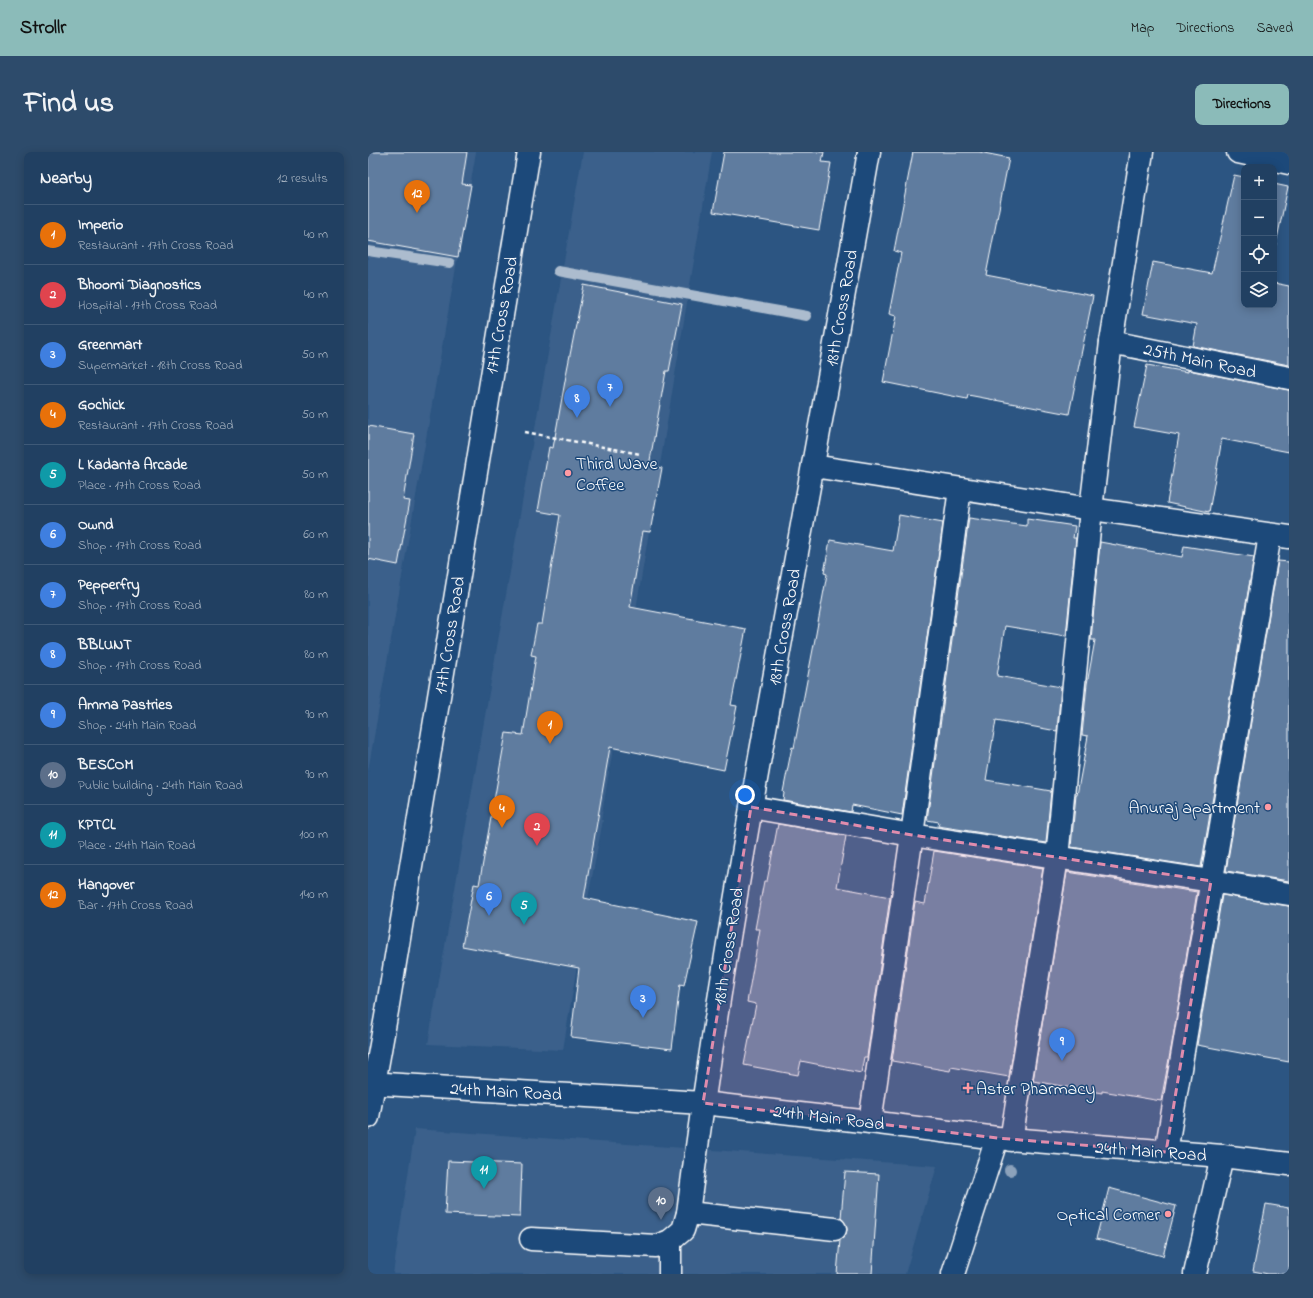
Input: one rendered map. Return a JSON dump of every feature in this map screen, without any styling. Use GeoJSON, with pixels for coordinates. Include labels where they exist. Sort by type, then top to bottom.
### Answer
{"type":"FeatureCollection","features":[{"type":"Feature","properties":{"kind":"street","name":"17th Cross Road"},"geometry":{"type":"LineString","coordinates":[[368,1117],[371,1083],[387,1011],[529,152]]}},
{"type":"Feature","properties":{"kind":"street","name":"18th Cross Road"},"geometry":{"type":"LineString","coordinates":[[670,1241],[683,1230],[688,1213],[703,1103],[751,807],[868,152]]}},
{"type":"Feature","properties":{"kind":"street"},"geometry":{"type":"LineString","coordinates":[[953,1274],[1004,1139],[1057,858],[1091,509],[1111,342],[1142,152]]}},
{"type":"Feature","properties":{"kind":"street"},"geometry":{"type":"LineString","coordinates":[[1238,152],[1289,163]]}},
{"type":"Feature","properties":{"kind":"street","name":"25th Main Road"},"geometry":{"type":"LineString","coordinates":[[1111,342],[1289,378]]}},
{"type":"Feature","properties":{"kind":"street"},"geometry":{"type":"LineString","coordinates":[[813,466],[1091,509],[1280,536],[1211,881],[1166,1152]]}},
{"type":"Feature","properties":{"kind":"street"},"geometry":{"type":"LineString","coordinates":[[870,1122],[912,835],[960,488]]}},
{"type":"Feature","properties":{"kind":"street"},"geometry":{"type":"LineString","coordinates":[[751,807],[912,835],[1289,894]]}},
{"type":"Feature","properties":{"kind":"street","name":"24th Main Road"},"geometry":{"type":"LineString","coordinates":[[371,1083],[703,1103],[1004,1139],[1222,1156],[1289,1164]]}},
{"type":"Feature","properties":{"kind":"street"},"geometry":{"type":"LineString","coordinates":[[1195,1274],[1222,1156]]}},
{"type":"Feature","properties":{"kind":"street"},"geometry":{"type":"LineString","coordinates":[[688,1213],[835,1229]]}},
{"type":"Feature","properties":{"kind":"street"},"geometry":{"type":"LineString","coordinates":[[531,1239],[656,1246],[670,1241],[670,1274]]}},
{"type":"Feature","properties":{"kind":"path"},"geometry":{"type":"LineString","coordinates":[[525,432],[640,454]]}},
{"type":"Feature","properties":{"kind":"highlighted area"},"geometry":{"type":"Polygon","coordinates":[[[751,807],[912,835],[1211,881],[1166,1152],[997,1138],[703,1103],[751,807]]]}},
{"type":"Feature","properties":{"kind":"shaded area"},"geometry":{"type":"Polygon","coordinates":[[[368,152],[476,152],[368,771],[368,152]]]}},
{"type":"Feature","properties":{"kind":"shaded area"},"geometry":{"type":"Polygon","coordinates":[[[583,152],[712,152],[601,820],[603,820],[589,893],[563,1050],[428,1044],[583,152]]]}},
{"type":"Feature","properties":{"kind":"shaded area"},"geometry":{"type":"Polygon","coordinates":[[[415,1129],[937,1166],[905,1274],[393,1274],[415,1129]]]}},
{"type":"Feature","properties":{"kind":"building"},"geometry":{"type":"Polygon","coordinates":[[[368,152],[467,152],[462,184],[471,185],[458,257],[368,241],[368,152]]]}},
{"type":"Feature","properties":{"kind":"building"},"geometry":{"type":"Polygon","coordinates":[[[724,152],[824,152],[822,162],[831,163],[819,230],[713,212],[724,152]]]}},
{"type":"Feature","properties":{"kind":"building"},"geometry":{"type":"Polygon","coordinates":[[[913,152],[979,152],[1009,158],[986,275],[1093,296],[1069,414],[968,395],[967,399],[883,382],[896,316],[889,314],[901,253],[894,251],[913,152]]]}},
{"type":"Feature","properties":{"kind":"building"},"geometry":{"type":"Polygon","coordinates":[[[1234,175],[1241,176],[1241,308],[1277,308],[1277,284],[1289,286],[1289,365],[1193,346],[1197,324],[1143,314],[1153,262],[1212,273],[1234,175]]]}},
{"type":"Feature","properties":{"kind":"building"},"geometry":{"type":"Polygon","coordinates":[[[1277,185],[1288,187],[1277,239],[1277,185]]]}},
{"type":"Feature","properties":{"kind":"building"},"geometry":{"type":"Polygon","coordinates":[[[584,285],[682,304],[669,371],[666,371],[649,466],[662,468],[650,532],[643,531],[630,607],[746,629],[731,705],[737,706],[724,770],[610,747],[584,898],[698,922],[684,985],[680,984],[672,1049],[571,1037],[579,968],[462,946],[474,884],[479,885],[506,733],[523,735],[536,656],[531,655],[537,624],[542,624],[560,515],[538,511],[549,447],[553,448],[584,285]]]}},
{"type":"Feature","properties":{"kind":"building"},"geometry":{"type":"Polygon","coordinates":[[[1147,365],[1188,372],[1188,370],[1289,390],[1289,452],[1222,439],[1209,512],[1167,503],[1179,435],[1134,427],[1147,365]]]}},
{"type":"Feature","properties":{"kind":"building"},"geometry":{"type":"Polygon","coordinates":[[[368,426],[414,434],[403,500],[410,501],[398,565],[368,559],[368,426]]]}},
{"type":"Feature","properties":{"kind":"building"},"geometry":{"type":"Polygon","coordinates":[[[899,515],[943,523],[902,815],[852,805],[851,812],[783,800],[783,792],[792,747],[794,748],[827,574],[824,573],[830,540],[893,551],[899,515]]]}},
{"type":"Feature","properties":{"kind":"building"},"geometry":{"type":"Polygon","coordinates":[[[969,518],[1027,526],[1027,519],[1075,526],[1073,538],[1076,538],[1066,636],[1005,626],[997,676],[1061,687],[1057,731],[996,720],[986,780],[1051,791],[1046,843],[938,826],[939,822],[927,820],[969,518]]]}},
{"type":"Feature","properties":{"kind":"building"},"geometry":{"type":"Polygon","coordinates":[[[1100,542],[1182,557],[1184,546],[1254,557],[1201,867],[1071,847],[1076,795],[1088,736],[1082,735],[1087,684],[1095,640],[1091,640],[1100,542]]]}},
{"type":"Feature","properties":{"kind":"building"},"geometry":{"type":"Polygon","coordinates":[[[1278,561],[1289,562],[1289,881],[1226,871],[1278,561]]]}},
{"type":"Feature","properties":{"kind":"building"},"geometry":{"type":"Polygon","coordinates":[[[778,824],[846,836],[837,887],[890,897],[867,1057],[864,1057],[861,1073],[801,1061],[798,1075],[744,1065],[756,1004],[747,1002],[760,929],[755,929],[764,881],[767,881],[778,824]]]}},
{"type":"Feature","properties":{"kind":"building"},"geometry":{"type":"Polygon","coordinates":[[[934,851],[1043,868],[1009,1077],[951,1067],[950,1071],[892,1061],[915,902],[925,904],[934,851]]]}},
{"type":"Feature","properties":{"kind":"building"},"geometry":{"type":"Polygon","coordinates":[[[1067,872],[1197,892],[1161,1101],[1102,1091],[1102,1093],[1033,1081],[1067,872]]]}},
{"type":"Feature","properties":{"kind":"building"},"geometry":{"type":"Polygon","coordinates":[[[1222,895],[1289,906],[1289,1062],[1197,1045],[1222,895]]]}},
{"type":"Feature","properties":{"kind":"building"},"geometry":{"type":"Polygon","coordinates":[[[448,1161],[522,1164],[520,1217],[445,1214],[448,1161]]]}},
{"type":"Feature","properties":{"kind":"building"},"geometry":{"type":"Polygon","coordinates":[[[845,1172],[879,1174],[872,1274],[837,1274],[840,1240],[845,1236],[847,1230],[846,1224],[841,1218],[845,1172]]]}},
{"type":"Feature","properties":{"kind":"building"},"geometry":{"type":"Polygon","coordinates":[[[1109,1188],[1176,1206],[1163,1256],[1096,1239],[1109,1188]]]}},
{"type":"Feature","properties":{"kind":"building"},"geometry":{"type":"Polygon","coordinates":[[[1266,1204],[1289,1208],[1289,1274],[1268,1274],[1253,1271],[1266,1204]]]}},
{"type":"Feature","properties":{"kind":"waterway"},"geometry":{"type":"LineString","coordinates":[[368,251],[450,263]]}},
{"type":"Feature","properties":{"kind":"waterway"},"geometry":{"type":"LineString","coordinates":[[558,271],[807,316]]}},
{"type":"Feature","properties":{"kind":"place","name":"Hangover"},"geometry":{"type":"Point","coordinates":[417,213]}},
{"type":"Feature","properties":{"kind":"place","name":"Pepperfry"},"geometry":{"type":"Point","coordinates":[610,407]}},
{"type":"Feature","properties":{"kind":"place","name":"BBLUNT"},"geometry":{"type":"Point","coordinates":[577,418]}},
{"type":"Feature","properties":{"kind":"place","name":"Third Wave Coffee"},"geometry":{"type":"Point","coordinates":[568,473]}},
{"type":"Feature","properties":{"kind":"place","name":"Imperio"},"geometry":{"type":"Point","coordinates":[550,744]}},
{"type":"Feature","properties":{"kind":"place","name":"Anuraj apartment"},"geometry":{"type":"Point","coordinates":[1268,807]}},
{"type":"Feature","properties":{"kind":"place","name":"Gochick"},"geometry":{"type":"Point","coordinates":[502,828]}},
{"type":"Feature","properties":{"kind":"place","name":"Bhoomi Diagnostics"},"geometry":{"type":"Point","coordinates":[537,846]}},
{"type":"Feature","properties":{"kind":"place","name":"Ownd"},"geometry":{"type":"Point","coordinates":[489,916]}},
{"type":"Feature","properties":{"kind":"place","name":"L Kadanta Arcade"},"geometry":{"type":"Point","coordinates":[524,925]}},
{"type":"Feature","properties":{"kind":"place","name":"Greenmart"},"geometry":{"type":"Point","coordinates":[643,1018]}},
{"type":"Feature","properties":{"kind":"place","name":"Amma Pastries"},"geometry":{"type":"Point","coordinates":[1062,1061]}},
{"type":"Feature","properties":{"kind":"place","name":"Aster Pharmacy"},"geometry":{"type":"Point","coordinates":[968,1088]}},
{"type":"Feature","properties":{"kind":"place","name":"KPTCL"},"geometry":{"type":"Point","coordinates":[484,1189]}},
{"type":"Feature","properties":{"kind":"place","name":"Optical Corner"},"geometry":{"type":"Point","coordinates":[1168,1214]}},
{"type":"Feature","properties":{"kind":"place","name":"BESCOM"},"geometry":{"type":"Point","coordinates":[661,1220]}}]}
